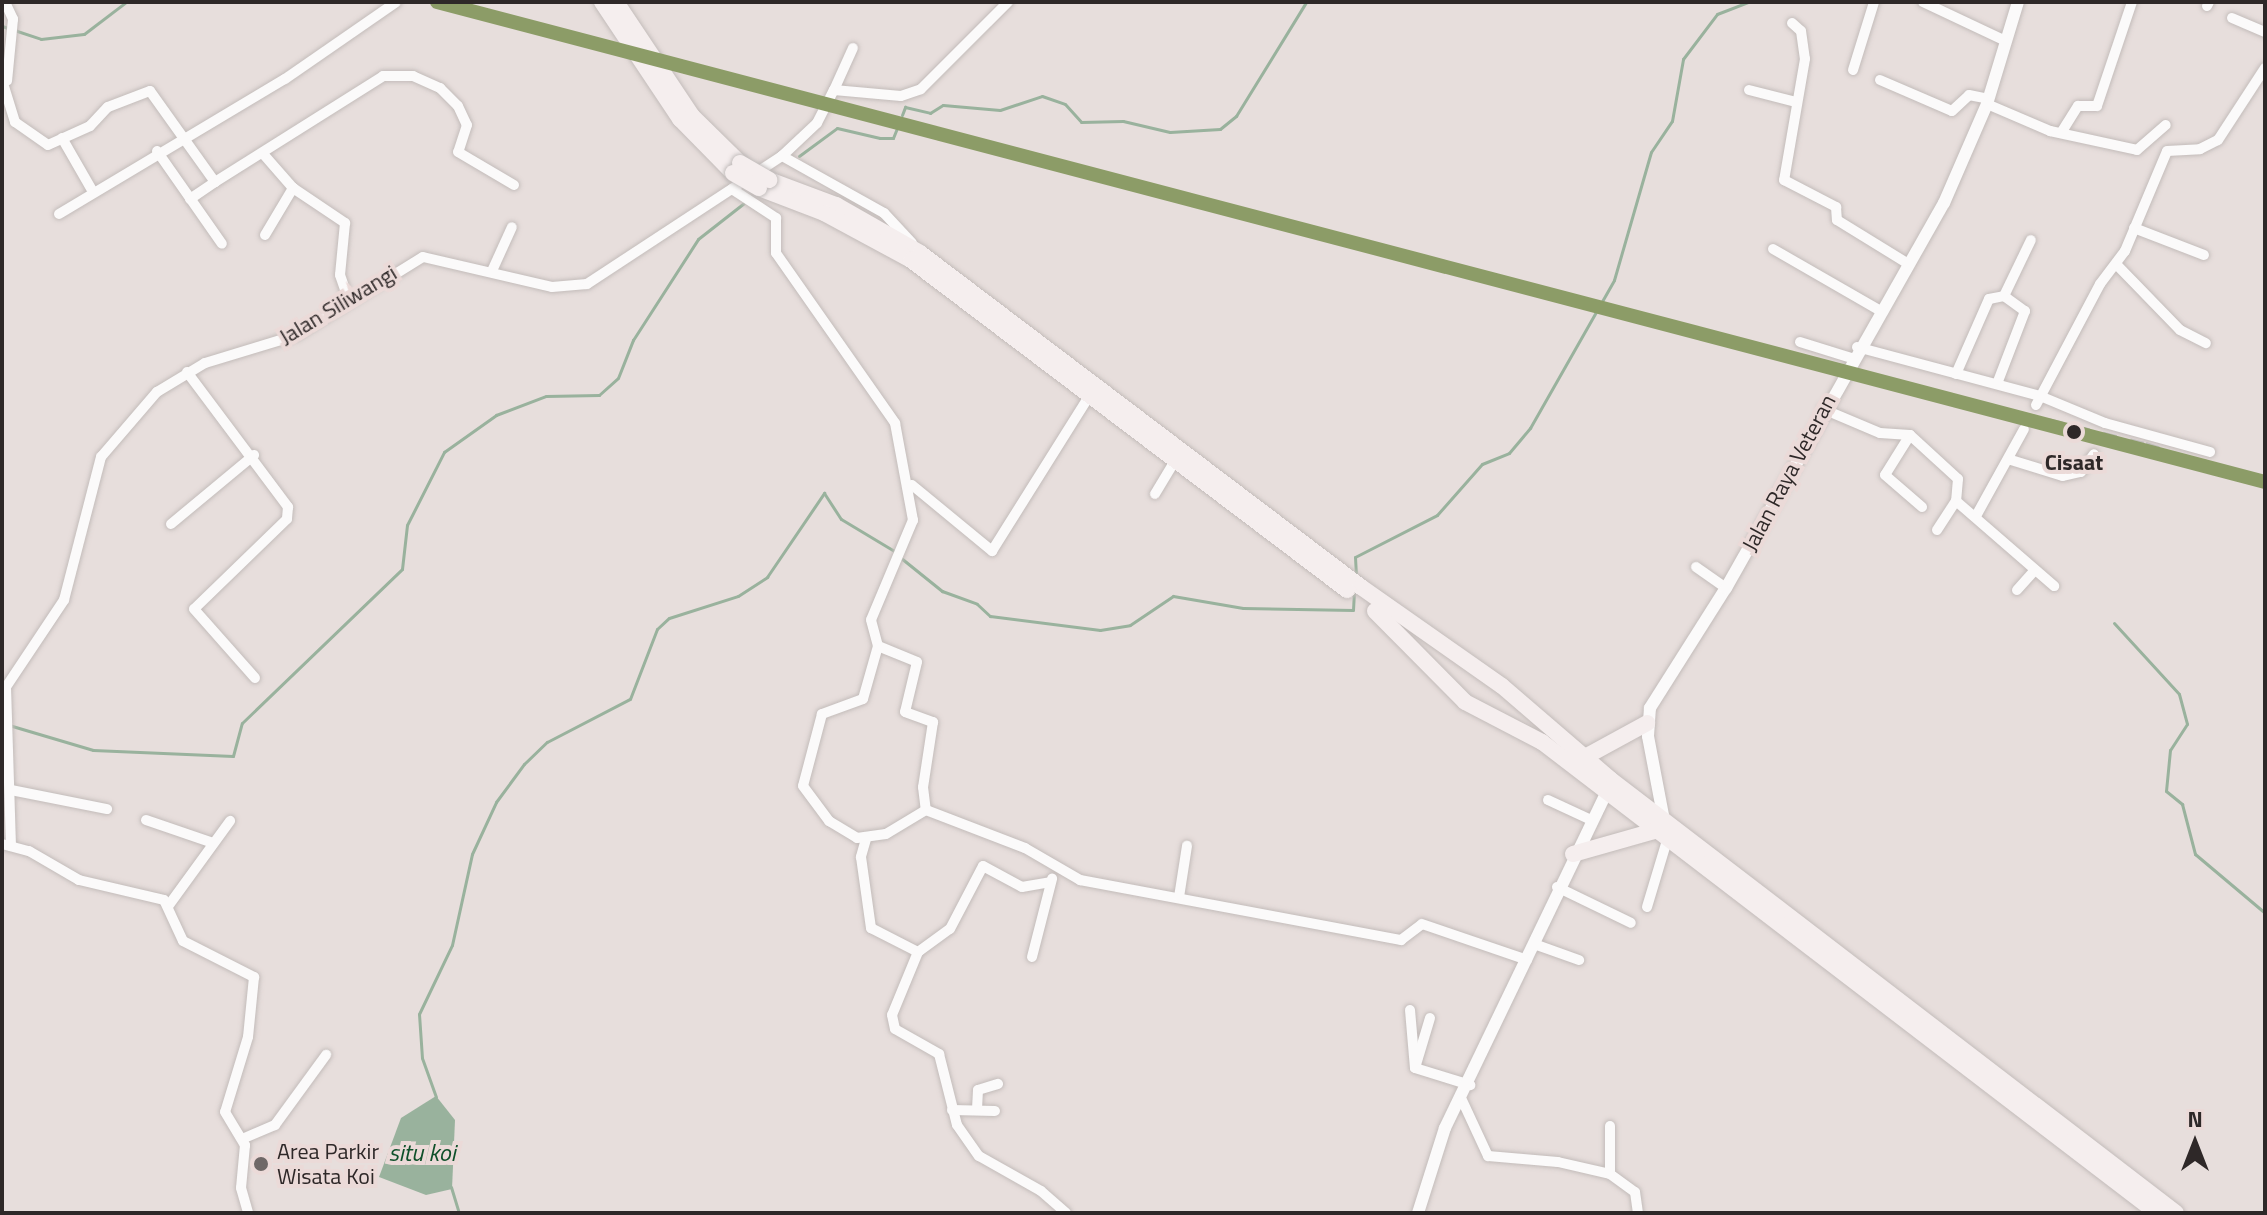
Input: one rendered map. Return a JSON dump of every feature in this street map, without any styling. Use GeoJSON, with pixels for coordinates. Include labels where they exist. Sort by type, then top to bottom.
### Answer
{"type":"FeatureCollection","features":[{"type":"Feature","properties":{"kind":"main road"},"geometry":{"type":"LineString","coordinates":[[602,2],[624,22]]}},
{"type":"Feature","properties":{"kind":"main road"},"geometry":{"type":"LineString","coordinates":[[616,2],[624,22],[665,84],[735,175],[756,193],[824,213],[911,260],[1175,461],[1502,686],[1663,827],[2176,1213]]}},
{"type":"Feature","properties":{"kind":"main road"},"geometry":{"type":"LineString","coordinates":[[756,193],[836,205],[920,253],[1388,620],[1465,702],[1542,742],[1607,791],[1663,827]]}},
{"type":"Feature","properties":{"kind":"main road"},"geometry":{"type":"LineString","coordinates":[[1585,757],[1647,723]]}},
{"type":"Feature","properties":{"kind":"main road"},"geometry":{"type":"LineString","coordinates":[[1573,854],[1663,827]]}},
{"type":"Feature","properties":{"kind":"main road"},"geometry":{"type":"LineString","coordinates":[[1794,927],[2157,1213]]}},
{"type":"Feature","properties":{"kind":"street"},"geometry":{"type":"LineString","coordinates":[[5,2],[13,19],[5,80],[9,107],[19,127],[48,145],[146,89],[185,136],[215,182]]}},
{"type":"Feature","properties":{"kind":"street"},"geometry":{"type":"LineString","coordinates":[[59,214],[157,151],[285,79],[396,2]]}},
{"type":"Feature","properties":{"kind":"street"},"geometry":{"type":"LineString","coordinates":[[834,90],[901,96],[921,89],[1008,2]]}},
{"type":"Feature","properties":{"kind":"street"},"geometry":{"type":"LineString","coordinates":[[1853,70],[1874,2]]}},
{"type":"Feature","properties":{"kind":"street"},"geometry":{"type":"LineString","coordinates":[[1923,2],[2006,41]]}},
{"type":"Feature","properties":{"kind":"street","name":"Jalan Raya Veteran"},"geometry":{"type":"LineString","coordinates":[[1647,723],[1655,699],[1726,588],[1854,352],[1944,203],[1988,102],[2018,2]]}},
{"type":"Feature","properties":{"kind":"street"},"geometry":{"type":"LineString","coordinates":[[2061,133],[2078,106],[2097,106],[2132,2]]}},
{"type":"Feature","properties":{"kind":"street"},"geometry":{"type":"LineString","coordinates":[[2232,18],[2265,32]]}},
{"type":"Feature","properties":{"kind":"street"},"geometry":{"type":"LineString","coordinates":[[1792,23],[1801,31],[1805,59],[1796,102],[1790,184],[1836,207],[1837,220],[1907,263]]}},
{"type":"Feature","properties":{"kind":"street","name":"Jalan Siliwangi"},"geometry":{"type":"LineString","coordinates":[[6,845],[11,790],[4,695],[64,600],[101,457],[157,392],[187,372],[297,335],[348,298],[423,257],[552,287],[587,284],[735,175],[782,156],[823,111],[853,48]]}},
{"type":"Feature","properties":{"kind":"street"},"geometry":{"type":"LineString","coordinates":[[2038,400],[2116,264],[2167,151],[2200,149],[2218,140],[2265,68]]}},
{"type":"Feature","properties":{"kind":"street"},"geometry":{"type":"LineString","coordinates":[[190,199],[265,156],[383,76],[405,75],[451,96],[467,123],[458,152],[514,185]]}},
{"type":"Feature","properties":{"kind":"street"},"geometry":{"type":"LineString","coordinates":[[1880,80],[1952,111],[1969,95],[2061,133],[2140,150],[2166,125]]}},
{"type":"Feature","properties":{"kind":"street"},"geometry":{"type":"LineString","coordinates":[[1749,90],[1796,102]]}},
{"type":"Feature","properties":{"kind":"street"},"geometry":{"type":"LineString","coordinates":[[62,138],[93,192]]}},
{"type":"Feature","properties":{"kind":"street"},"geometry":{"type":"LineString","coordinates":[[157,151],[222,244]]}},
{"type":"Feature","properties":{"kind":"street"},"geometry":{"type":"LineString","coordinates":[[265,156],[293,188],[347,226],[340,275],[348,298]]}},
{"type":"Feature","properties":{"kind":"street"},"geometry":{"type":"LineString","coordinates":[[782,156],[884,213],[920,253]]}},
{"type":"Feature","properties":{"kind":"street"},"geometry":{"type":"LineString","coordinates":[[735,175],[756,193],[776,218],[776,253],[811,310],[888,409],[911,484],[913,520],[896,554],[893,574],[871,613],[878,646],[863,699],[822,714],[802,781],[829,821],[849,836],[866,839],[926,810],[1012,842],[1080,880],[1401,940],[1422,924],[1527,960]]}},
{"type":"Feature","properties":{"kind":"street"},"geometry":{"type":"LineString","coordinates":[[265,235],[293,188]]}},
{"type":"Feature","properties":{"kind":"street"},"geometry":{"type":"LineString","coordinates":[[492,271],[512,227]]}},
{"type":"Feature","properties":{"kind":"street"},"geometry":{"type":"LineString","coordinates":[[2134,228],[2204,255]]}},
{"type":"Feature","properties":{"kind":"street"},"geometry":{"type":"LineString","coordinates":[[1956,374],[1989,299],[2005,294],[2031,240]]}},
{"type":"Feature","properties":{"kind":"street"},"geometry":{"type":"LineString","coordinates":[[1773,249],[1879,310]]}},
{"type":"Feature","properties":{"kind":"street"},"geometry":{"type":"LineString","coordinates":[[2116,264],[2180,330],[2206,343]]}},
{"type":"Feature","properties":{"kind":"street"},"geometry":{"type":"LineString","coordinates":[[1997,384],[2025,311],[2005,294]]}},
{"type":"Feature","properties":{"kind":"street"},"geometry":{"type":"LineString","coordinates":[[1800,342],[1997,384],[2105,423],[2210,452]]}},
{"type":"Feature","properties":{"kind":"street"},"geometry":{"type":"LineString","coordinates":[[187,372],[254,455],[289,514],[194,614],[255,678]]}},
{"type":"Feature","properties":{"kind":"street"},"geometry":{"type":"LineString","coordinates":[[911,484],[990,552],[1090,395]]}},
{"type":"Feature","properties":{"kind":"street"},"geometry":{"type":"LineString","coordinates":[[1823,409],[1880,433],[1910,435],[1958,479],[1956,501],[1937,530]]}},
{"type":"Feature","properties":{"kind":"street"},"geometry":{"type":"LineString","coordinates":[[1976,516],[2011,460],[2024,429]]}},
{"type":"Feature","properties":{"kind":"street"},"geometry":{"type":"LineString","coordinates":[[1910,435],[1885,475],[1922,507]]}},
{"type":"Feature","properties":{"kind":"street"},"geometry":{"type":"LineString","coordinates":[[2011,460],[2063,476],[2081,472],[2094,454]]}},
{"type":"Feature","properties":{"kind":"street"},"geometry":{"type":"LineString","coordinates":[[171,524],[254,455]]}},
{"type":"Feature","properties":{"kind":"street"},"geometry":{"type":"LineString","coordinates":[[1155,494],[1175,461]]}},
{"type":"Feature","properties":{"kind":"street"},"geometry":{"type":"LineString","coordinates":[[1956,501],[2054,586]]}},
{"type":"Feature","properties":{"kind":"street"},"geometry":{"type":"LineString","coordinates":[[1696,567],[1726,588]]}},
{"type":"Feature","properties":{"kind":"street"},"geometry":{"type":"LineString","coordinates":[[2017,590],[2035,570]]}},
{"type":"Feature","properties":{"kind":"street"},"geometry":{"type":"LineString","coordinates":[[878,646],[917,662],[905,712],[933,722],[923,787],[926,810]]}},
{"type":"Feature","properties":{"kind":"street"},"geometry":{"type":"LineString","coordinates":[[1647,723],[1663,827],[1647,907]]}},
{"type":"Feature","properties":{"kind":"street"},"geometry":{"type":"LineString","coordinates":[[11,790],[107,809]]}},
{"type":"Feature","properties":{"kind":"street"},"geometry":{"type":"LineString","coordinates":[[1418,1213],[1445,1128],[1470,1085],[1557,887],[1607,791]]}},
{"type":"Feature","properties":{"kind":"street"},"geometry":{"type":"LineString","coordinates":[[1548,800],[1591,820]]}},
{"type":"Feature","properties":{"kind":"street"},"geometry":{"type":"LineString","coordinates":[[146,820],[213,843]]}},
{"type":"Feature","properties":{"kind":"street"},"geometry":{"type":"LineString","coordinates":[[169,905],[230,821]]}},
{"type":"Feature","properties":{"kind":"street"},"geometry":{"type":"LineString","coordinates":[[866,839],[861,857],[871,928],[918,952]]}},
{"type":"Feature","properties":{"kind":"street"},"geometry":{"type":"LineString","coordinates":[[6,845],[79,880],[158,897],[169,905],[183,941],[256,980],[246,1046],[225,1107],[226,1121],[242,1139],[241,1188],[248,1213]]}},
{"type":"Feature","properties":{"kind":"street"},"geometry":{"type":"LineString","coordinates":[[1179,897],[1187,846]]}},
{"type":"Feature","properties":{"kind":"street"},"geometry":{"type":"LineString","coordinates":[[1049,882],[1022,887],[983,866],[950,929],[918,952],[893,1023],[899,1035],[939,1054],[952,1110],[982,1159],[1041,1191],[1066,1213]]}},
{"type":"Feature","properties":{"kind":"street"},"geometry":{"type":"LineString","coordinates":[[1032,957],[1049,882],[1060,870]]}},
{"type":"Feature","properties":{"kind":"street"},"geometry":{"type":"LineString","coordinates":[[1557,887],[1631,923]]}},
{"type":"Feature","properties":{"kind":"street"},"geometry":{"type":"LineString","coordinates":[[1534,944],[1579,960]]}},
{"type":"Feature","properties":{"kind":"street"},"geometry":{"type":"LineString","coordinates":[[1410,1010],[1415,1068]]}},
{"type":"Feature","properties":{"kind":"street"},"geometry":{"type":"LineString","coordinates":[[1415,1068],[1430,1018]]}},
{"type":"Feature","properties":{"kind":"street"},"geometry":{"type":"LineString","coordinates":[[242,1139],[275,1125],[326,1055]]}},
{"type":"Feature","properties":{"kind":"street"},"geometry":{"type":"LineString","coordinates":[[1415,1068],[1470,1085]]}},
{"type":"Feature","properties":{"kind":"street"},"geometry":{"type":"LineString","coordinates":[[977,1109],[978,1090],[998,1084]]}},
{"type":"Feature","properties":{"kind":"street"},"geometry":{"type":"LineString","coordinates":[[1462,1100],[1488,1156],[1558,1162],[1610,1174],[1635,1192],[1638,1213]]}},
{"type":"Feature","properties":{"kind":"street"},"geometry":{"type":"LineString","coordinates":[[952,1110],[995,1111]]}},
{"type":"Feature","properties":{"kind":"street"},"geometry":{"type":"LineString","coordinates":[[1610,1126],[1610,1174]]}},
{"type":"Feature","properties":{"kind":"water","name":"situ koi"},"geometry":{"type":"Polygon","coordinates":[[[436,1096],[455,1120],[452,1189],[426,1195],[379,1177],[401,1118],[436,1096]]]}},
{"type":"Feature","properties":{"kind":"waterway"},"geometry":{"type":"LineString","coordinates":[[2,26],[41,39],[84,34],[126,2]]}},
{"type":"Feature","properties":{"kind":"waterway"},"geometry":{"type":"LineString","coordinates":[[902,115],[905,107],[930,113],[943,105],[1000,110],[1042,96],[1065,104],[1081,122],[1123,121],[1170,132],[1220,129],[1236,116],[1306,2]]}},
{"type":"Feature","properties":{"kind":"waterway"},"geometry":{"type":"LineString","coordinates":[[1356,576],[1355,557],[1437,515],[1482,464],[1509,453],[1530,428],[1614,280],[1651,152],[1672,121],[1683,59],[1717,14],[1748,2]]}},
{"type":"Feature","properties":{"kind":"waterway"},"geometry":{"type":"LineString","coordinates":[[799,156],[837,128],[880,138],[893,138],[897,128]]}},
{"type":"Feature","properties":{"kind":"waterway"},"geometry":{"type":"LineString","coordinates":[[2,723],[93,750],[233,756],[242,723],[402,569],[407,525],[444,452],[496,415],[546,396],[599,395],[618,378],[633,340],[698,239],[744,203]]}},
{"type":"Feature","properties":{"kind":"waterway"},"geometry":{"type":"LineString","coordinates":[[436,1097],[422,1058],[419,1014],[452,945],[472,854],[496,802],[524,764],[547,742],[630,699],[657,629],[669,618],[738,596],[767,577],[824,493],[841,519],[896,552]]}},
{"type":"Feature","properties":{"kind":"waterway"},"geometry":{"type":"LineString","coordinates":[[901,558],[942,591],[977,604],[990,616],[1100,630],[1130,625],[1173,596],[1243,608],[1353,610],[1354,591]]}},
{"type":"Feature","properties":{"kind":"waterway"},"geometry":{"type":"LineString","coordinates":[[2114,623],[2179,694],[2187,724],[2170,750],[2166,791],[2182,804],[2195,854],[2265,913]]}},
{"type":"Feature","properties":{"kind":"waterway"},"geometry":{"type":"LineString","coordinates":[[451,1187],[459,1213]]}},
{"type":"Feature","properties":{"kind":"railway"},"geometry":{"type":"LineString","coordinates":[[1777,352],[2146,443],[2265,482]]}},
{"type":"Feature","properties":{"kind":"transit line"},"geometry":{"type":"LineString","coordinates":[[437,2],[2265,482]]}},
{"type":"Feature","properties":{"kind":"place","name":"Cisaat"},"geometry":{"type":"Point","coordinates":[2074,432]}},
{"type":"Feature","properties":{"kind":"place","name":"Area Parkir Wisata Koi"},"geometry":{"type":"Point","coordinates":[261,1164]}}]}
